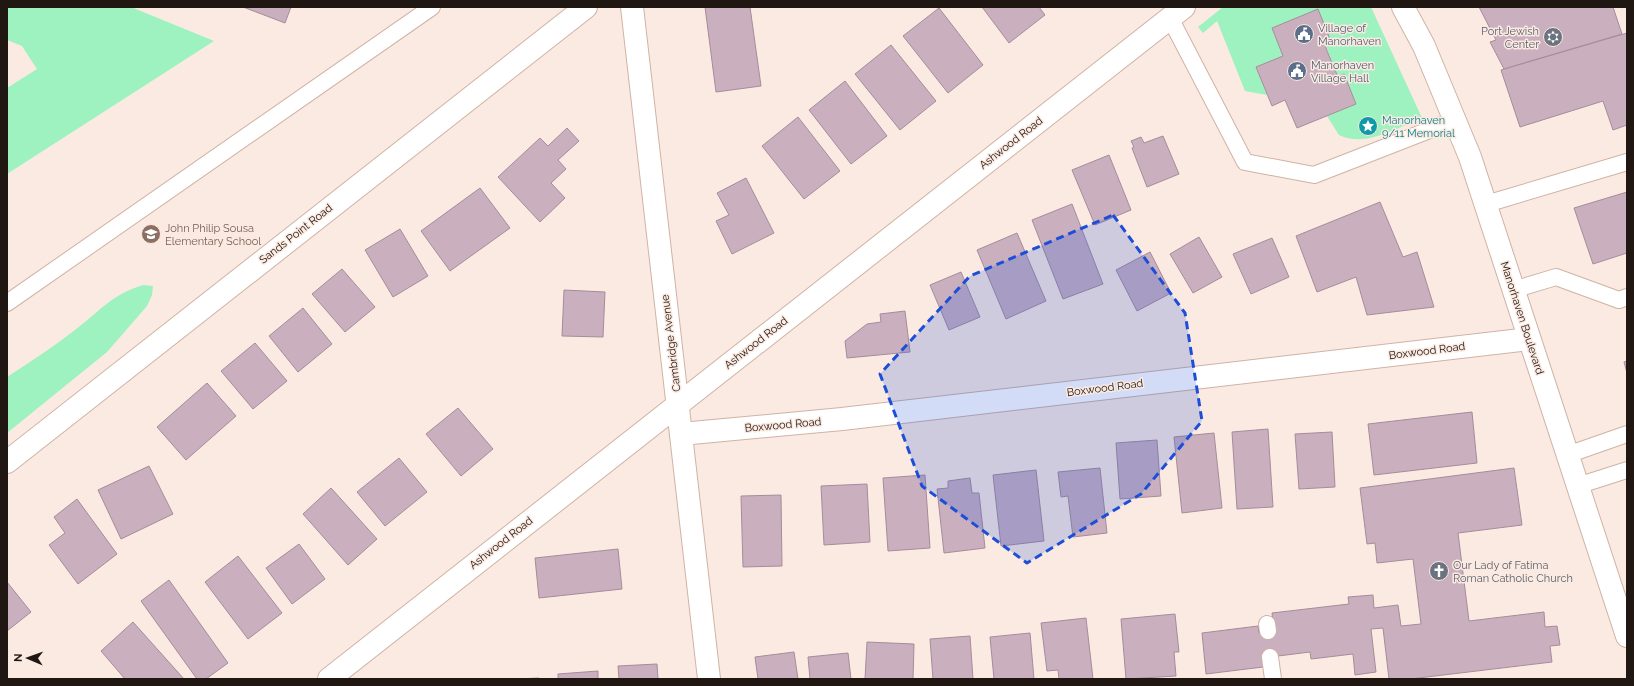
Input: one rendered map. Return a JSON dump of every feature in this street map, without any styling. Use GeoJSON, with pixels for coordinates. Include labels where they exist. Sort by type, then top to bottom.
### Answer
{"type":"FeatureCollection","features":[{"type":"Feature","properties":{"kind":"street","name":"Sands Point Road"},"geometry":{"type":"LineString","coordinates":[[7,462],[586,7]]}},
{"type":"Feature","properties":{"kind":"street","name":"Cambridge Avenue"},"geometry":{"type":"LineString","coordinates":[[632,7],[709,679]]}},
{"type":"Feature","properties":{"kind":"street","name":"Manorhaven Boulevard"},"geometry":{"type":"LineString","coordinates":[[1403,7],[1424,46],[1455,120],[1486,204],[1577,486],[1623,608],[1627,636]]}},
{"type":"Feature","properties":{"kind":"street","name":"Ashwood Road"},"geometry":{"type":"LineString","coordinates":[[329,679],[678,403],[1177,13]]}},
{"type":"Feature","properties":{"kind":"street","name":"Boxwood Road"},"geometry":{"type":"LineString","coordinates":[[682,434],[842,419],[1529,339]]}},
{"type":"Feature","properties":{"kind":"lane"},"geometry":{"type":"LineString","coordinates":[[7,303],[432,7]]}},
{"type":"Feature","properties":{"kind":"lane"},"geometry":{"type":"LineString","coordinates":[[1177,13],[1245,162],[1314,175],[1455,120]]}},
{"type":"Feature","properties":{"kind":"lane"},"geometry":{"type":"LineString","coordinates":[[1486,204],[1627,162]]}},
{"type":"Feature","properties":{"kind":"lane"},"geometry":{"type":"LineString","coordinates":[[1513,290],[1556,276],[1619,300],[1627,297]]}},
{"type":"Feature","properties":{"kind":"lane"},"geometry":{"type":"LineString","coordinates":[[1567,455],[1627,434]]}},
{"type":"Feature","properties":{"kind":"lane"},"geometry":{"type":"LineString","coordinates":[[1577,486],[1627,470]]}},
{"type":"Feature","properties":{"kind":"lane"},"geometry":{"type":"LineString","coordinates":[[1270,657],[1272,679]]}},
{"type":"Feature","properties":{"kind":"highlighted area"},"geometry":{"type":"Polygon","coordinates":[[[1113,215],[1185,313],[1202,421],[1141,494],[1027,563],[922,486],[880,374],[970,276],[1113,215]]]}},
{"type":"Feature","properties":{"kind":"green space"},"geometry":{"type":"Polygon","coordinates":[[[7,7],[131,7],[214,41],[7,174],[7,88],[37,69],[22,46],[7,40],[7,7]]]}},
{"type":"Feature","properties":{"kind":"green space"},"geometry":{"type":"Polygon","coordinates":[[[1223,7],[1371,7],[1422,118],[1392,131],[1370,138],[1359,139],[1339,135],[1327,116],[1356,104],[1344,74],[1338,77],[1324,42],[1330,39],[1318,9],[1272,28],[1283,56],[1256,67],[1267,95],[1245,91],[1217,21],[1203,33],[1198,27],[1223,7]]]}},
{"type":"Feature","properties":{"kind":"green space"},"geometry":{"type":"Polygon","coordinates":[[[143,285],[153,286],[152,295],[147,306],[107,352],[7,433],[7,377],[67,336],[106,304],[122,294],[143,285]]]}},
{"type":"Feature","properties":{"kind":"building"},"geometry":{"type":"Polygon","coordinates":[[[243,7],[291,7],[285,23],[243,7]]]}},
{"type":"Feature","properties":{"kind":"building"},"geometry":{"type":"Polygon","coordinates":[[[705,7],[750,7],[761,86],[716,92],[705,7]]]}},
{"type":"Feature","properties":{"kind":"building"},"geometry":{"type":"Polygon","coordinates":[[[982,7],[1039,7],[1045,15],[1009,43],[982,7]]]}},
{"type":"Feature","properties":{"kind":"building","name":"Port Jewish Center"},"geometry":{"type":"Polygon","coordinates":[[[1479,7],[1613,7],[1622,34],[1504,69],[1490,42],[1496,40],[1479,7]]]}},
{"type":"Feature","properties":{"kind":"building"},"geometry":{"type":"Polygon","coordinates":[[[939,8],[983,65],[948,93],[903,36],[939,8]]]}},
{"type":"Feature","properties":{"kind":"building","name":"Manorhaven Village Hall"},"geometry":{"type":"Polygon","coordinates":[[[1318,9],[1330,39],[1324,42],[1327,51],[1338,77],[1344,74],[1356,104],[1297,128],[1285,100],[1272,106],[1256,67],[1283,56],[1272,28],[1318,9]]]}},
{"type":"Feature","properties":{"kind":"building"},"geometry":{"type":"Polygon","coordinates":[[[1627,33],[1627,125],[1613,130],[1603,101],[1520,127],[1501,70],[1627,33]]]}},
{"type":"Feature","properties":{"kind":"building"},"geometry":{"type":"Polygon","coordinates":[[[891,45],[936,101],[900,130],[855,74],[891,45]]]}},
{"type":"Feature","properties":{"kind":"building"},"geometry":{"type":"Polygon","coordinates":[[[845,81],[887,136],[851,164],[809,110],[845,81]]]}},
{"type":"Feature","properties":{"kind":"building"},"geometry":{"type":"Polygon","coordinates":[[[798,117],[840,171],[804,199],[762,146],[798,117]]]}},
{"type":"Feature","properties":{"kind":"building"},"geometry":{"type":"Polygon","coordinates":[[[567,128],[579,141],[558,160],[566,169],[551,183],[565,198],[540,222],[498,177],[540,138],[548,146],[567,128]]]}},
{"type":"Feature","properties":{"kind":"building"},"geometry":{"type":"Polygon","coordinates":[[[1163,136],[1179,174],[1147,187],[1132,148],[1134,147],[1131,141],[1141,137],[1144,143],[1163,136]]]}},
{"type":"Feature","properties":{"kind":"building"},"geometry":{"type":"Polygon","coordinates":[[[1109,155],[1131,210],[1095,225],[1072,170],[1109,155]]]}},
{"type":"Feature","properties":{"kind":"building"},"geometry":{"type":"Polygon","coordinates":[[[746,178],[774,233],[732,254],[716,221],[729,215],[717,193],[746,178]]]}},
{"type":"Feature","properties":{"kind":"building"},"geometry":{"type":"Polygon","coordinates":[[[480,188],[510,228],[450,271],[421,231],[480,188]]]}},
{"type":"Feature","properties":{"kind":"building"},"geometry":{"type":"Polygon","coordinates":[[[1627,192],[1627,253],[1593,264],[1574,208],[1627,192]]]}},
{"type":"Feature","properties":{"kind":"building"},"geometry":{"type":"Polygon","coordinates":[[[1380,202],[1403,257],[1417,252],[1434,307],[1367,315],[1356,277],[1317,292],[1296,236],[1380,202]]]}},
{"type":"Feature","properties":{"kind":"building"},"geometry":{"type":"Polygon","coordinates":[[[1072,204],[1103,284],[1063,299],[1032,220],[1072,204]]]}},
{"type":"Feature","properties":{"kind":"building"},"geometry":{"type":"Polygon","coordinates":[[[400,229],[428,276],[393,297],[365,250],[400,229]]]}},
{"type":"Feature","properties":{"kind":"building"},"geometry":{"type":"Polygon","coordinates":[[[1017,233],[1046,301],[1006,319],[977,250],[1017,233]]]}},
{"type":"Feature","properties":{"kind":"building"},"geometry":{"type":"Polygon","coordinates":[[[1199,237],[1222,277],[1193,293],[1170,254],[1199,237]]]}},
{"type":"Feature","properties":{"kind":"building"},"geometry":{"type":"Polygon","coordinates":[[[1272,238],[1289,277],[1251,294],[1233,254],[1272,238]]]}},
{"type":"Feature","properties":{"kind":"building"},"geometry":{"type":"Polygon","coordinates":[[[1150,252],[1171,293],[1137,311],[1116,270],[1150,252]]]}},
{"type":"Feature","properties":{"kind":"building"},"geometry":{"type":"Polygon","coordinates":[[[342,269],[375,307],[345,332],[312,294],[342,269]]]}},
{"type":"Feature","properties":{"kind":"building"},"geometry":{"type":"Polygon","coordinates":[[[961,272],[980,317],[949,330],[930,285],[961,272]]]}},
{"type":"Feature","properties":{"kind":"building"},"geometry":{"type":"Polygon","coordinates":[[[564,290],[605,292],[603,337],[562,336],[564,290]]]}},
{"type":"Feature","properties":{"kind":"building"},"geometry":{"type":"Polygon","coordinates":[[[303,308],[332,344],[298,372],[269,336],[303,308]]]}},
{"type":"Feature","properties":{"kind":"building"},"geometry":{"type":"Polygon","coordinates":[[[905,311],[910,352],[847,358],[845,341],[867,324],[881,322],[880,314],[905,311]]]}},
{"type":"Feature","properties":{"kind":"building"},"geometry":{"type":"Polygon","coordinates":[[[255,343],[287,381],[253,409],[221,371],[255,343]]]}},
{"type":"Feature","properties":{"kind":"building"},"geometry":{"type":"Polygon","coordinates":[[[1627,361],[1627,373],[1624,362],[1627,361]]]}},
{"type":"Feature","properties":{"kind":"building"},"geometry":{"type":"Polygon","coordinates":[[[207,383],[236,416],[186,460],[157,427],[207,383]]]}},
{"type":"Feature","properties":{"kind":"building"},"geometry":{"type":"Polygon","coordinates":[[[458,408],[493,449],[461,476],[426,434],[458,408]]]}},
{"type":"Feature","properties":{"kind":"building"},"geometry":{"type":"Polygon","coordinates":[[[1472,412],[1477,463],[1374,475],[1368,424],[1472,412]]]}},
{"type":"Feature","properties":{"kind":"building"},"geometry":{"type":"Polygon","coordinates":[[[1268,429],[1273,507],[1237,509],[1232,432],[1268,429]]]}},
{"type":"Feature","properties":{"kind":"building"},"geometry":{"type":"Polygon","coordinates":[[[1332,432],[1335,487],[1299,489],[1295,434],[1332,432]]]}},
{"type":"Feature","properties":{"kind":"building"},"geometry":{"type":"Polygon","coordinates":[[[1214,433],[1222,508],[1182,513],[1174,437],[1214,433]]]}},
{"type":"Feature","properties":{"kind":"building"},"geometry":{"type":"Polygon","coordinates":[[[1157,440],[1161,496],[1120,499],[1116,443],[1157,440]]]}},
{"type":"Feature","properties":{"kind":"building"},"geometry":{"type":"Polygon","coordinates":[[[399,458],[427,492],[385,526],[357,492],[399,458]]]}},
{"type":"Feature","properties":{"kind":"building"},"geometry":{"type":"Polygon","coordinates":[[[149,466],[173,514],[121,539],[98,490],[149,466]]]}},
{"type":"Feature","properties":{"kind":"building"},"geometry":{"type":"Polygon","coordinates":[[[1100,468],[1107,533],[1073,537],[1068,496],[1061,497],[1058,472],[1100,468]]]}},
{"type":"Feature","properties":{"kind":"building","name":"Our Lady of Fatima Roman Catholic Church"},"geometry":{"type":"Polygon","coordinates":[[[1514,468],[1522,525],[1458,533],[1469,621],[1544,612],[1545,627],[1557,626],[1560,645],[1550,646],[1552,662],[1410,679],[1389,679],[1383,628],[1371,629],[1376,672],[1355,675],[1353,654],[1311,659],[1310,652],[1262,658],[1263,667],[1206,674],[1202,633],[1258,626],[1259,633],[1274,631],[1272,613],[1349,604],[1348,597],[1373,595],[1374,608],[1398,605],[1401,626],[1421,624],[1413,559],[1377,563],[1375,543],[1367,544],[1360,488],[1514,468]]]}},
{"type":"Feature","properties":{"kind":"building"},"geometry":{"type":"Polygon","coordinates":[[[1036,470],[1044,541],[1001,546],[993,475],[1036,470]]]}},
{"type":"Feature","properties":{"kind":"building"},"geometry":{"type":"Polygon","coordinates":[[[925,475],[930,548],[888,551],[883,478],[925,475]]]}},
{"type":"Feature","properties":{"kind":"building"},"geometry":{"type":"Polygon","coordinates":[[[970,478],[972,493],[979,493],[985,548],[944,553],[937,489],[948,488],[948,481],[970,478]]]}},
{"type":"Feature","properties":{"kind":"building"},"geometry":{"type":"Polygon","coordinates":[[[867,484],[870,542],[824,545],[821,486],[867,484]]]}},
{"type":"Feature","properties":{"kind":"building"},"geometry":{"type":"Polygon","coordinates":[[[331,488],[377,539],[348,565],[303,514],[331,488]]]}},
{"type":"Feature","properties":{"kind":"building"},"geometry":{"type":"Polygon","coordinates":[[[781,495],[782,566],[743,567],[741,496],[781,495]]]}},
{"type":"Feature","properties":{"kind":"building"},"geometry":{"type":"Polygon","coordinates":[[[77,499],[117,554],[78,584],[49,545],[65,533],[54,517],[77,499]]]}},
{"type":"Feature","properties":{"kind":"building"},"geometry":{"type":"Polygon","coordinates":[[[299,544],[325,579],[292,604],[266,568],[299,544]]]}},
{"type":"Feature","properties":{"kind":"building"},"geometry":{"type":"Polygon","coordinates":[[[618,549],[622,589],[539,598],[535,558],[618,549]]]}},
{"type":"Feature","properties":{"kind":"building"},"geometry":{"type":"Polygon","coordinates":[[[238,556],[282,613],[248,639],[205,582],[238,556]]]}},
{"type":"Feature","properties":{"kind":"building"},"geometry":{"type":"Polygon","coordinates":[[[169,580],[228,663],[206,679],[197,679],[141,601],[169,580]]]}},
{"type":"Feature","properties":{"kind":"building"},"geometry":{"type":"Polygon","coordinates":[[[7,582],[31,612],[7,631],[7,582]]]}},
{"type":"Feature","properties":{"kind":"building"},"geometry":{"type":"Polygon","coordinates":[[[1175,614],[1179,652],[1174,652],[1176,676],[1126,679],[1121,619],[1175,614]]]}},
{"type":"Feature","properties":{"kind":"building"},"geometry":{"type":"Polygon","coordinates":[[[1086,618],[1093,679],[1059,679],[1058,670],[1047,671],[1041,623],[1086,618]]]}},
{"type":"Feature","properties":{"kind":"building"},"geometry":{"type":"Polygon","coordinates":[[[133,622],[184,679],[125,679],[101,651],[133,622]]]}},
{"type":"Feature","properties":{"kind":"building"},"geometry":{"type":"Polygon","coordinates":[[[1030,633],[1034,679],[994,679],[990,637],[1030,633]]]}},
{"type":"Feature","properties":{"kind":"building"},"geometry":{"type":"Polygon","coordinates":[[[970,636],[973,679],[933,679],[930,639],[970,636]]]}},
{"type":"Feature","properties":{"kind":"building"},"geometry":{"type":"Polygon","coordinates":[[[867,642],[914,644],[913,679],[865,679],[867,642]]]}},
{"type":"Feature","properties":{"kind":"building"},"geometry":{"type":"Polygon","coordinates":[[[794,652],[798,679],[758,679],[755,657],[794,652]]]}},
{"type":"Feature","properties":{"kind":"building"},"geometry":{"type":"Polygon","coordinates":[[[848,653],[851,679],[810,679],[808,657],[848,653]]]}},
{"type":"Feature","properties":{"kind":"building"},"geometry":{"type":"Polygon","coordinates":[[[657,664],[658,679],[619,679],[618,666],[657,664]]]}},
{"type":"Feature","properties":{"kind":"building"},"geometry":{"type":"Polygon","coordinates":[[[598,671],[598,679],[558,679],[558,674],[598,671]]]}},
{"type":"Feature","properties":{"kind":"building"},"geometry":{"type":"Polygon","coordinates":[[[539,678],[539,679],[515,679],[539,678]]]}},
{"type":"Feature","properties":{"kind":"place","name":"Village of Manorhaven"},"geometry":{"type":"Point","coordinates":[1304,34]}},
{"type":"Feature","properties":{"kind":"place","name":"Port Jewish Center"},"geometry":{"type":"Point","coordinates":[1553,37]}},
{"type":"Feature","properties":{"kind":"place","name":"Manorhaven Village Hall"},"geometry":{"type":"Point","coordinates":[1297,71]}},
{"type":"Feature","properties":{"kind":"place","name":"Manorhaven 9/11 Memorial"},"geometry":{"type":"Point","coordinates":[1368,126]}},
{"type":"Feature","properties":{"kind":"place","name":"John Philip Sousa Elementary School"},"geometry":{"type":"Point","coordinates":[151,234]}},
{"type":"Feature","properties":{"kind":"place","name":"Our Lady of Fatima Roman Catholic Church"},"geometry":{"type":"Point","coordinates":[1439,571]}}]}
